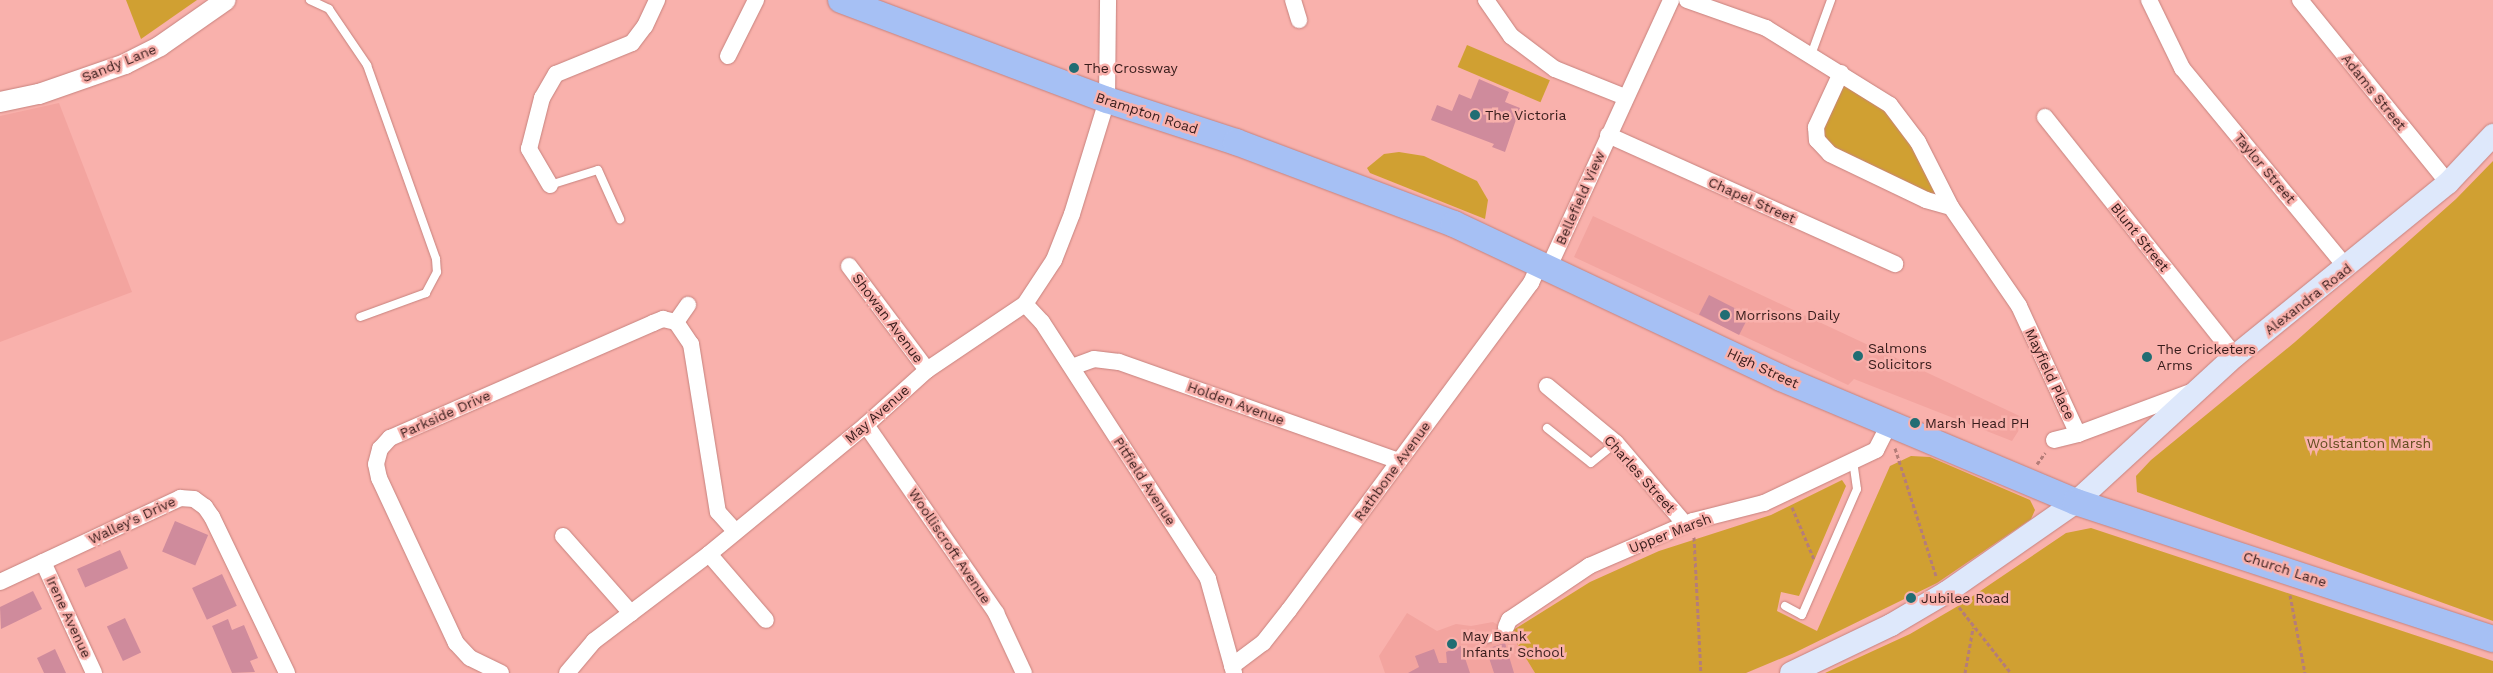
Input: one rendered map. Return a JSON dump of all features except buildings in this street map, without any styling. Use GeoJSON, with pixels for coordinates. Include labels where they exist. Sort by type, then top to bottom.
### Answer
{"type":"FeatureCollection","features":[{"type":"Feature","properties":{"kind":"highway","name":"Brampton Road"},"geometry":{"type":"LineString","coordinates":[[841,0],[882,8],[1107,100],[1236,142],[1454,224]]}},
{"type":"Feature","properties":{"kind":"highway","name":"High Street"},"geometry":{"type":"LineString","coordinates":[[1454,224],[1889,425],[2076,502]]}},
{"type":"Feature","properties":{"kind":"highway","name":"Church Lane"},"geometry":{"type":"LineString","coordinates":[[2076,502],[2493,639]]}},
{"type":"Feature","properties":{"kind":"main road","name":"Alexandra Road"},"geometry":{"type":"LineString","coordinates":[[1791,673],[1955,595],[2076,502],[2235,356],[2347,268],[2448,183],[2493,135]]}},
{"type":"Feature","properties":{"kind":"street","name":"Sandy Lane"},"geometry":{"type":"LineString","coordinates":[[0,102],[38,94],[125,64],[160,46],[226,0]]}},
{"type":"Feature","properties":{"kind":"street"},"geometry":{"type":"LineString","coordinates":[[550,186],[529,149],[542,98],[556,74],[632,43],[645,26],[657,0]]}},
{"type":"Feature","properties":{"kind":"street"},"geometry":{"type":"LineString","coordinates":[[728,56],[756,0]]}},
{"type":"Feature","properties":{"kind":"street"},"geometry":{"type":"LineString","coordinates":[[1107,100],[1108,0]]}},
{"type":"Feature","properties":{"kind":"street"},"geometry":{"type":"LineString","coordinates":[[1292,0],[1300,20]]}},
{"type":"Feature","properties":{"kind":"street"},"geometry":{"type":"LineString","coordinates":[[1486,0],[1512,36],[1555,69],[1626,97]]}},
{"type":"Feature","properties":{"kind":"street","name":"Bellefield View"},"geometry":{"type":"LineString","coordinates":[[1544,267],[1671,0]]}},
{"type":"Feature","properties":{"kind":"street","name":"Mayfield Place"},"geometry":{"type":"LineString","coordinates":[[1687,0],[1766,28],[1890,105],[1918,142],[1951,207],[2019,306],[2078,434],[2199,389]]}},
{"type":"Feature","properties":{"kind":"street","name":"Taylor Street"},"geometry":{"type":"LineString","coordinates":[[2149,0],[2182,68],[2347,268]]}},
{"type":"Feature","properties":{"kind":"street","name":"Adams Street"},"geometry":{"type":"LineString","coordinates":[[2300,0],[2448,183]]}},
{"type":"Feature","properties":{"kind":"street"},"geometry":{"type":"LineString","coordinates":[[1841,73],[1816,127],[1817,140],[1830,154],[1926,200],[1951,207]]}},
{"type":"Feature","properties":{"kind":"street","name":"May Avenue"},"geometry":{"type":"LineString","coordinates":[[567,673],[594,641],[709,554],[866,425],[927,370],[1025,304],[1054,260],[1072,214],[1107,100]]}},
{"type":"Feature","properties":{"kind":"street","name":"Blunt Street"},"geometry":{"type":"LineString","coordinates":[[2045,117],[2235,356]]}},
{"type":"Feature","properties":{"kind":"street","name":"Chapel Street"},"geometry":{"type":"LineString","coordinates":[[1610,131],[1894,264]]}},
{"type":"Feature","properties":{"kind":"street","name":"Showan Avenue"},"geometry":{"type":"LineString","coordinates":[[849,266],[927,370]]}},
{"type":"Feature","properties":{"kind":"street","name":"Rathbone Avenue"},"geometry":{"type":"LineString","coordinates":[[1233,669],[1263,643],[1279,623],[1544,267]]}},
{"type":"Feature","properties":{"kind":"street","name":"Pitfield Avenue"},"geometry":{"type":"LineString","coordinates":[[1025,304],[1042,322],[1072,367],[1208,579],[1233,669]]}},
{"type":"Feature","properties":{"kind":"street"},"geometry":{"type":"LineString","coordinates":[[688,305],[676,322],[691,344],[718,512],[735,531]]}},
{"type":"Feature","properties":{"kind":"street","name":"Parkside Drive"},"geometry":{"type":"LineString","coordinates":[[501,673],[470,658],[456,643],[379,478],[376,464],[380,448],[390,438],[652,323],[663,319],[676,322]]}},
{"type":"Feature","properties":{"kind":"street","name":"Holden Avenue"},"geometry":{"type":"LineString","coordinates":[[1072,367],[1094,359],[1119,362],[1399,461]]}},
{"type":"Feature","properties":{"kind":"street","name":"Charles Street"},"geometry":{"type":"LineString","coordinates":[[1547,386],[1616,443],[1689,523]]}},
{"type":"Feature","properties":{"kind":"street","name":"Woolliscroft Avenue"},"geometry":{"type":"LineString","coordinates":[[866,425],[996,613],[1024,673]]}},
{"type":"Feature","properties":{"kind":"street","name":"Upper Marsh"},"geometry":{"type":"LineString","coordinates":[[1506,627],[1509,620],[1589,566],[1689,523],[1764,503],[1876,450],[1889,425]]}},
{"type":"Feature","properties":{"kind":"street"},"geometry":{"type":"LineString","coordinates":[[2054,440],[2078,434]]}},
{"type":"Feature","properties":{"kind":"street","name":"Walley's Drive"},"geometry":{"type":"LineString","coordinates":[[0,582],[180,498],[194,499],[205,507],[212,517],[287,673]]}},
{"type":"Feature","properties":{"kind":"street"},"geometry":{"type":"LineString","coordinates":[[563,536],[631,613]]}},
{"type":"Feature","properties":{"kind":"street"},"geometry":{"type":"LineString","coordinates":[[709,554],[766,620]]}},
{"type":"Feature","properties":{"kind":"street","name":"Irene Avenue"},"geometry":{"type":"LineString","coordinates":[[43,562],[94,673]]}},
{"type":"Feature","properties":{"kind":"lane"},"geometry":{"type":"LineString","coordinates":[[310,0],[329,9],[367,65],[436,259],[437,272],[426,293],[360,317]]}},
{"type":"Feature","properties":{"kind":"lane"},"geometry":{"type":"LineString","coordinates":[[1811,55],[1831,0]]}},
{"type":"Feature","properties":{"kind":"lane"},"geometry":{"type":"LineString","coordinates":[[550,186],[598,170],[620,219]]}},
{"type":"Feature","properties":{"kind":"lane"},"geometry":{"type":"LineString","coordinates":[[1547,428],[1591,463],[1616,443]]}},
{"type":"Feature","properties":{"kind":"lane"},"geometry":{"type":"LineString","coordinates":[[1785,606],[1802,615],[1857,489],[1853,461]]}},
{"type":"Feature","properties":{"kind":"lane"},"geometry":{"type":"LineString","coordinates":[[1483,640],[1497,636],[1506,627]]}},
{"type":"Feature","properties":{"kind":"path"},"geometry":{"type":"LineString","coordinates":[[1889,425],[1937,577],[1955,595],[1956,604],[1973,628],[2010,671],[2003,673]]}},
{"type":"Feature","properties":{"kind":"path"},"geometry":{"type":"LineString","coordinates":[[2025,481],[2054,440]]}},
{"type":"Feature","properties":{"kind":"path"},"geometry":{"type":"LineString","coordinates":[[1786,493],[1820,574]]}},
{"type":"Feature","properties":{"kind":"path"},"geometry":{"type":"LineString","coordinates":[[1689,523],[1700,673]]}},
{"type":"Feature","properties":{"kind":"path"},"geometry":{"type":"LineString","coordinates":[[2299,592],[2289,589],[2304,673]]}},
{"type":"Feature","properties":{"kind":"path"},"geometry":{"type":"LineString","coordinates":[[1965,673],[1973,628]]}},
{"type":"Feature","properties":{"kind":"shaded area"},"geometry":{"type":"Polygon","coordinates":[[[59,103],[132,292],[0,342],[0,116],[59,103]]]}},
{"type":"Feature","properties":{"kind":"shaded area"},"geometry":{"type":"Polygon","coordinates":[[[1593,216],[2026,419],[2012,441],[1854,379],[1848,385],[1574,257],[1593,216]]]}},
{"type":"Feature","properties":{"kind":"shaded area","name":"May Bank Infants' School"},"geometry":{"type":"Polygon","coordinates":[[[1407,613],[1437,631],[1456,624],[1471,626],[1493,622],[1510,632],[1535,673],[1385,673],[1379,656],[1407,613]]]}},
{"type":"Feature","properties":{"kind":"green space"},"geometry":{"type":"Polygon","coordinates":[[[126,0],[197,0],[141,39],[126,0]]]}},
{"type":"Feature","properties":{"kind":"green space"},"geometry":{"type":"Polygon","coordinates":[[[1467,45],[1550,80],[1540,102],[1458,67],[1467,45]]]}},
{"type":"Feature","properties":{"kind":"green space"},"geometry":{"type":"Polygon","coordinates":[[[1841,73],[1890,105],[1951,207],[1817,140],[1841,73]]]}},
{"type":"Feature","properties":{"kind":"green space"},"geometry":{"type":"Polygon","coordinates":[[[1399,152],[1424,156],[1477,181],[1488,200],[1485,219],[1370,173],[1367,168],[1384,154],[1399,152]]]}},
{"type":"Feature","properties":{"kind":"green space","name":"Wolstanton Marsh"},"geometry":{"type":"Polygon","coordinates":[[[2493,161],[2493,621],[2137,492],[2136,476],[2151,460],[2295,342],[2456,199],[2493,161]]]}},
{"type":"Feature","properties":{"kind":"green space"},"geometry":{"type":"Polygon","coordinates":[[[1911,456],[1930,457],[2030,500],[2035,510],[2031,519],[1937,583],[1794,653],[1746,673],[1535,673],[1510,632],[1590,582],[1659,551],[1771,515],[1842,480],[1846,486],[1799,596],[1781,592],[1777,611],[1817,631],[1890,466],[1911,456]]]}},
{"type":"Feature","properties":{"kind":"green space"},"geometry":{"type":"Polygon","coordinates":[[[2091,528],[2493,661],[2493,673],[1825,673],[1910,634],[1958,606],[2066,533],[2091,528]]]}},
{"type":"Feature","properties":{"kind":"place","name":"The Crossway"},"geometry":{"type":"Point","coordinates":[1074,68]}},
{"type":"Feature","properties":{"kind":"place","name":"The Victoria"},"geometry":{"type":"Point","coordinates":[1475,115]}},
{"type":"Feature","properties":{"kind":"place","name":"Morrisons Daily"},"geometry":{"type":"Point","coordinates":[1725,315]}},
{"type":"Feature","properties":{"kind":"place","name":"Salmons Solicitors"},"geometry":{"type":"Point","coordinates":[1858,356]}},
{"type":"Feature","properties":{"kind":"place","name":"The Cricketers Arms"},"geometry":{"type":"Point","coordinates":[2147,357]}},
{"type":"Feature","properties":{"kind":"place","name":"Marsh Head PH"},"geometry":{"type":"Point","coordinates":[1915,423]}},
{"type":"Feature","properties":{"kind":"place","name":"Jubilee Road"},"geometry":{"type":"Point","coordinates":[1911,598]}},
{"type":"Feature","properties":{"kind":"place","name":"May Bank Infants' School"},"geometry":{"type":"Point","coordinates":[1452,644]}}]}
